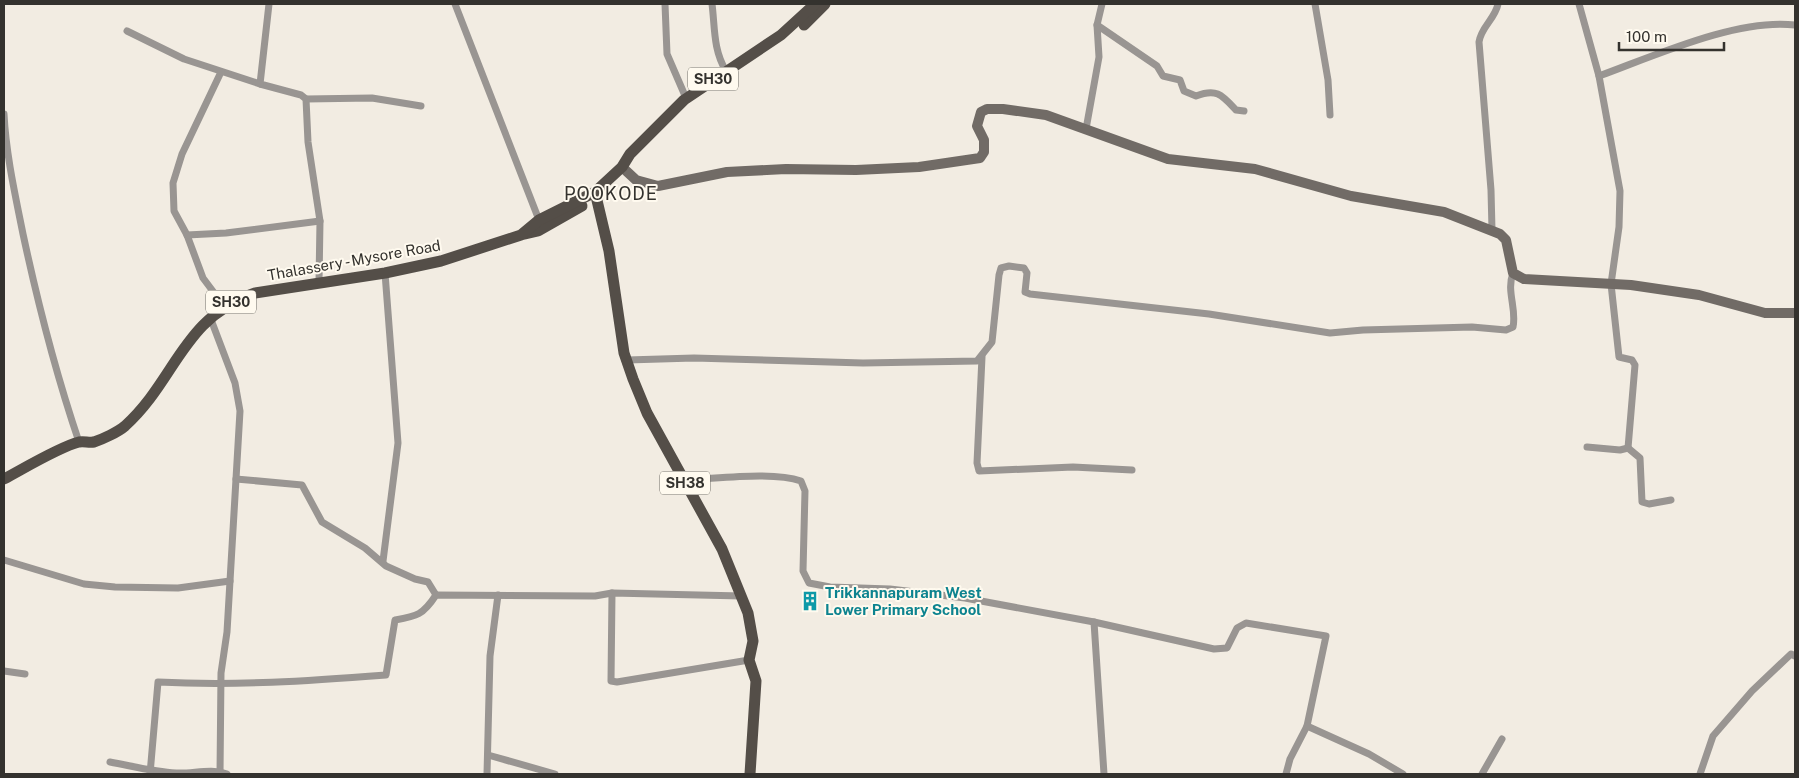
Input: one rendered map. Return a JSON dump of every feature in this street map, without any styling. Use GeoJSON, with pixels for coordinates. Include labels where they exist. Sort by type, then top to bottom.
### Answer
{"type":"FeatureCollection","features":[{"type":"Feature","properties":{"kind":"main road","name":"Thalassery - Mysore Road"},"geometry":{"type":"LineString","coordinates":[[4,479],[79,442],[93,442],[123,428],[146,404],[192,336],[210,316],[224,306],[255,293],[385,273],[471,253],[521,235],[539,220],[595,192],[622,167],[630,154],[686,98],[781,35],[815,4]]}},
{"type":"Feature","properties":{"kind":"main road"},"geometry":{"type":"LineString","coordinates":[[622,167],[634,159],[690,103],[783,42],[825,4]]}},
{"type":"Feature","properties":{"kind":"main road"},"geometry":{"type":"LineString","coordinates":[[521,235],[538,231],[565,216],[588,202],[595,192]]}},
{"type":"Feature","properties":{"kind":"main road","name":"SH38"},"geometry":{"type":"LineString","coordinates":[[595,192],[609,252],[617,317],[626,360],[647,413],[722,549],[742,596],[753,640],[749,660],[756,681],[750,774]]}},
{"type":"Feature","properties":{"kind":"street"},"geometry":{"type":"LineString","coordinates":[[260,84],[269,4]]}},
{"type":"Feature","properties":{"kind":"street"},"geometry":{"type":"LineString","coordinates":[[455,4],[539,220]]}},
{"type":"Feature","properties":{"kind":"street"},"geometry":{"type":"LineString","coordinates":[[666,4],[667,54],[686,98]]}},
{"type":"Feature","properties":{"kind":"street"},"geometry":{"type":"LineString","coordinates":[[712,4],[716,50],[726,71]]}},
{"type":"Feature","properties":{"kind":"street"},"geometry":{"type":"LineString","coordinates":[[1086,129],[1099,58],[1097,25],[1102,4]]}},
{"type":"Feature","properties":{"kind":"street"},"geometry":{"type":"LineString","coordinates":[[1315,4],[1328,80],[1330,115]]}},
{"type":"Feature","properties":{"kind":"street"},"geometry":{"type":"LineString","coordinates":[[1492,230],[1491,190],[1479,42],[1483,30],[1496,14],[1498,4]]}},
{"type":"Feature","properties":{"kind":"street"},"geometry":{"type":"LineString","coordinates":[[1579,4],[1599,76],[1620,191],[1619,227],[1610,284],[1620,357],[1632,360],[1635,366],[1628,448]]}},
{"type":"Feature","properties":{"kind":"street"},"geometry":{"type":"LineString","coordinates":[[1599,76],[1712,35],[1779,23],[1795,25]]}},
{"type":"Feature","properties":{"kind":"street"},"geometry":{"type":"LineString","coordinates":[[1097,25],[1157,66],[1163,76],[1180,80],[1184,91],[1196,96],[1206,92],[1221,94],[1236,110],[1244,110]]}},
{"type":"Feature","properties":{"kind":"street"},"geometry":{"type":"LineString","coordinates":[[127,31],[184,59],[260,84],[301,94],[306,99],[308,142],[320,221],[319,282]]}},
{"type":"Feature","properties":{"kind":"street"},"geometry":{"type":"LineString","coordinates":[[221,72],[182,154],[174,183],[174,210],[183,232],[187,235],[204,278],[224,306]]}},
{"type":"Feature","properties":{"kind":"street"},"geometry":{"type":"LineString","coordinates":[[306,99],[372,98],[421,106]]}},
{"type":"Feature","properties":{"kind":"street"},"geometry":{"type":"LineString","coordinates":[[622,167],[636,180],[658,186],[727,172],[920,167],[980,158],[984,152],[984,140],[977,126],[981,112],[987,109],[1024,111],[1046,115],[1168,159],[1255,169],[1351,196],[1444,212],[1492,230],[1506,240],[1510,266],[1514,273],[1524,279],[1610,284],[1699,295],[1765,313],[1795,313]]}},
{"type":"Feature","properties":{"kind":"street"},"geometry":{"type":"LineString","coordinates":[[4,114],[15,196],[32,276],[58,377],[79,442]]}},
{"type":"Feature","properties":{"kind":"street"},"geometry":{"type":"LineString","coordinates":[[187,235],[226,233],[320,221]]}},
{"type":"Feature","properties":{"kind":"street"},"geometry":{"type":"LineString","coordinates":[[626,360],[694,358],[863,363],[972,362],[982,357],[992,342],[1001,268],[1008,266],[1024,268],[1027,273],[1025,292],[1030,294],[1209,314],[1330,333],[1363,330],[1472,327],[1506,330],[1513,326],[1514,320],[1510,280],[1514,273]]}},
{"type":"Feature","properties":{"kind":"street"},"geometry":{"type":"LineString","coordinates":[[383,561],[398,443],[385,273]]}},
{"type":"Feature","properties":{"kind":"street"},"geometry":{"type":"LineString","coordinates":[[210,316],[218,332],[238,397],[240,436],[221,685],[222,730],[220,773]]}},
{"type":"Feature","properties":{"kind":"street"},"geometry":{"type":"LineString","coordinates":[[982,357],[977,463],[979,471],[1073,467],[1132,470]]}},
{"type":"Feature","properties":{"kind":"street"},"geometry":{"type":"LineString","coordinates":[[1587,447],[1620,450],[1628,448]]}},
{"type":"Feature","properties":{"kind":"street"},"geometry":{"type":"LineString","coordinates":[[1628,448],[1640,458],[1642,502],[1649,504],[1671,500]]}},
{"type":"Feature","properties":{"kind":"street"},"geometry":{"type":"LineString","coordinates":[[684,480],[752,477],[788,478],[801,481],[805,491],[803,571],[809,583],[830,587],[890,589],[965,598],[1094,622],[1214,649],[1226,648],[1237,628],[1246,624],[1326,636],[1307,726],[1290,759],[1286,774]]}},
{"type":"Feature","properties":{"kind":"street"},"geometry":{"type":"LineString","coordinates":[[236,479],[302,485],[322,522],[383,561],[393,570],[428,582],[436,595]]}},
{"type":"Feature","properties":{"kind":"street"},"geometry":{"type":"LineString","coordinates":[[4,560],[84,584],[115,587],[178,588],[230,581]]}},
{"type":"Feature","properties":{"kind":"street"},"geometry":{"type":"LineString","coordinates":[[436,595],[595,596],[612,593],[742,596]]}},
{"type":"Feature","properties":{"kind":"street"},"geometry":{"type":"LineString","coordinates":[[612,593],[611,681],[618,682],[749,660]]}},
{"type":"Feature","properties":{"kind":"street"},"geometry":{"type":"LineString","coordinates":[[151,772],[158,682],[221,685],[304,682],[386,675],[395,620],[416,616],[427,609],[436,595]]}},
{"type":"Feature","properties":{"kind":"street"},"geometry":{"type":"LineString","coordinates":[[487,774],[490,656],[498,595]]}},
{"type":"Feature","properties":{"kind":"street"},"geometry":{"type":"LineString","coordinates":[[1094,622],[1104,774]]}},
{"type":"Feature","properties":{"kind":"street"},"geometry":{"type":"LineString","coordinates":[[1700,774],[1714,736],[1752,692],[1791,654],[1795,656]]}},
{"type":"Feature","properties":{"kind":"street"},"geometry":{"type":"LineString","coordinates":[[4,671],[25,674]]}},
{"type":"Feature","properties":{"kind":"street"},"geometry":{"type":"LineString","coordinates":[[1307,726],[1369,754],[1403,774]]}},
{"type":"Feature","properties":{"kind":"street"},"geometry":{"type":"LineString","coordinates":[[1482,774],[1502,739]]}},
{"type":"Feature","properties":{"kind":"street"},"geometry":{"type":"LineString","coordinates":[[488,755],[555,774]]}},
{"type":"Feature","properties":{"kind":"street"},"geometry":{"type":"LineString","coordinates":[[110,762],[151,772],[227,774]]}},
{"type":"Feature","properties":{"kind":"place","name":"Trikkannapuram West Lower Primary School"},"geometry":{"type":"Point","coordinates":[810,601]}},
{"type":"Feature","properties":{"kind":"district","name":"POOKODE"},"geometry":{"type":"Point","coordinates":[611,193]}}]}
